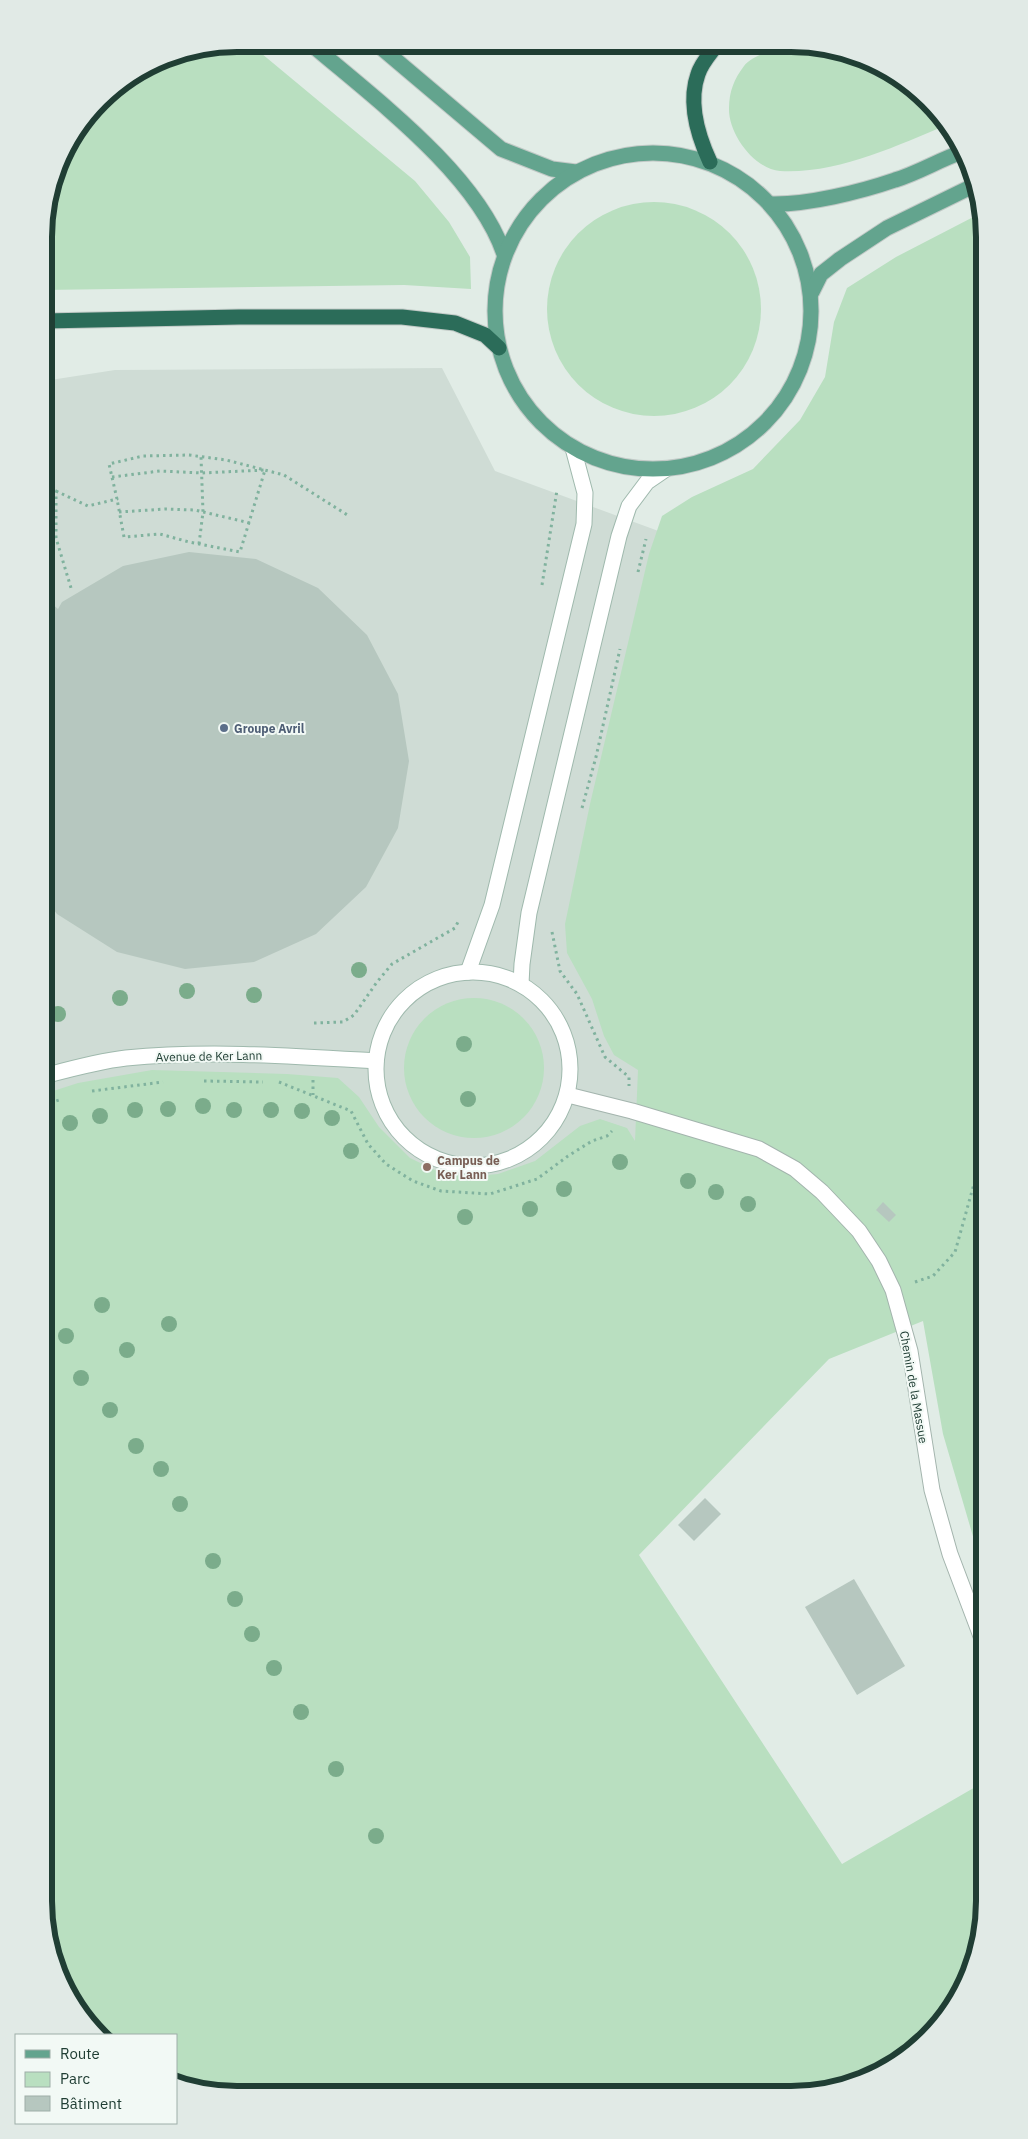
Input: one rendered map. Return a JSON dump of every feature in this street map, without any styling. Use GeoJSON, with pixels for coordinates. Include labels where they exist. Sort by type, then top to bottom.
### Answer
{"type":"FeatureCollection","features":[{"type":"Feature","properties":{"kind":"highway"},"geometry":{"type":"LineString","coordinates":[[710,162],[697,124],[694,94],[698,72],[712,52]]}},
{"type":"Feature","properties":{"kind":"highway"},"geometry":{"type":"LineString","coordinates":[[52,321],[239,317],[402,317],[454,323],[485,335],[498,348]]}},
{"type":"Feature","properties":{"kind":"main road"},"geometry":{"type":"LineString","coordinates":[[320,52],[412,132],[452,170],[480,206],[499,239],[504,254]]}},
{"type":"Feature","properties":{"kind":"main road"},"geometry":{"type":"LineString","coordinates":[[386,52],[501,149],[552,169],[576,172]]}},
{"type":"Feature","properties":{"kind":"main road"},"geometry":{"type":"LineString","coordinates":[[642,152],[676,154],[710,162],[732,173],[753,187],[771,204],[790,230],[804,260],[812,292],[812,323],[806,355],[795,384],[777,411],[754,434],[728,452],[698,463],[666,469],[634,468],[602,461],[573,448],[547,430],[526,406],[509,378],[498,348],[494,317],[496,285],[504,254],[522,222],[546,194],[576,172],[608,159],[642,152]]}},
{"type":"Feature","properties":{"kind":"main road"},"geometry":{"type":"LineString","coordinates":[[771,204],[786,204],[842,194],[896,180],[956,155]]}},
{"type":"Feature","properties":{"kind":"main road"},"geometry":{"type":"LineString","coordinates":[[812,292],[821,274],[840,259],[887,228],[969,188]]}},
{"type":"Feature","properties":{"kind":"street"},"geometry":{"type":"LineString","coordinates":[[468,972],[492,905],[584,524],[585,493],[573,448]]}},
{"type":"Feature","properties":{"kind":"street"},"geometry":{"type":"LineString","coordinates":[[521,984],[529,912],[619,536],[629,506],[647,482],[666,469]]}},
{"type":"Feature","properties":{"kind":"street"},"geometry":{"type":"LineString","coordinates":[[486,972],[521,984],[536,994],[549,1008],[559,1023],[566,1040],[570,1067],[568,1094],[559,1115],[547,1133],[530,1148],[511,1159],[490,1165],[468,1166],[446,1162],[425,1154],[407,1141],[393,1124],[382,1105],[376,1083],[376,1061],[379,1042],[387,1023],[398,1007],[412,993],[448,975],[486,972]]}},
{"type":"Feature","properties":{"kind":"street","name":"Avenue de Ker Lann"},"geometry":{"type":"LineString","coordinates":[[52,1074],[124,1058],[206,1054],[376,1061]]}},
{"type":"Feature","properties":{"kind":"street","name":"Chemin de la Massue"},"geometry":{"type":"LineString","coordinates":[[568,1094],[632,1111],[759,1150],[795,1169],[822,1192],[858,1231],[879,1261],[893,1290],[910,1351],[932,1490],[950,1554],[976,1623]]}},
{"type":"Feature","properties":{"kind":"path"},"geometry":{"type":"LineString","coordinates":[[265,470],[240,552],[160,534],[124,537],[109,464],[143,456],[190,455],[226,460],[265,470],[284,475],[350,516]]}},
{"type":"Feature","properties":{"kind":"path"},"geometry":{"type":"LineString","coordinates":[[199,544],[203,512],[201,457]]}},
{"type":"Feature","properties":{"kind":"path"},"geometry":{"type":"LineString","coordinates":[[112,477],[160,472],[265,470]]}},
{"type":"Feature","properties":{"kind":"path"},"geometry":{"type":"LineString","coordinates":[[52,489],[88,506],[116,499]]}},
{"type":"Feature","properties":{"kind":"path"},"geometry":{"type":"LineString","coordinates":[[56,491],[56,538],[71,588]]}},
{"type":"Feature","properties":{"kind":"path"},"geometry":{"type":"LineString","coordinates":[[120,512],[165,509],[203,512],[250,523]]}},
{"type":"Feature","properties":{"kind":"path"},"geometry":{"type":"LineString","coordinates":[[314,1024],[343,1022],[354,1015],[392,964],[455,928],[459,920]]}},
{"type":"Feature","properties":{"kind":"path"},"geometry":{"type":"LineString","coordinates":[[893,1290],[933,1276],[955,1252],[976,1177]]}},
{"type":"Feature","properties":{"kind":"shaded area","name":"Campus de Ker Lann"},"geometry":{"type":"Polygon","coordinates":[[[442,368],[495,471],[702,547],[755,1067],[205,2084],[178,2077],[178,2034],[109,2034],[98,2024],[77,1994],[62,1961],[56,1938],[52,1902],[52,380],[115,370],[442,368]]]}},
{"type":"Feature","properties":{"kind":"green space"},"geometry":{"type":"Polygon","coordinates":[[[237,52],[260,52],[415,181],[449,222],[470,257],[471,289],[404,285],[52,290],[54,213],[62,178],[77,145],[98,115],[115,98],[145,77],[178,62],[201,56],[237,52]]]}},
{"type":"Feature","properties":{"kind":"green space"},"geometry":{"type":"Polygon","coordinates":[[[766,52],[791,52],[827,56],[850,62],[883,77],[913,98],[930,115],[939,128],[887,150],[845,163],[802,171],[770,169],[752,157],[744,148],[733,128],[730,118],[729,102],[737,76],[744,66],[766,52]]]}},
{"type":"Feature","properties":{"kind":"green space"},"geometry":{"type":"Polygon","coordinates":[[[654,202],[675,204],[695,210],[713,220],[730,233],[743,250],[753,268],[759,288],[761,309],[759,330],[753,350],[743,368],[730,385],[713,398],[695,408],[675,414],[654,416],[633,414],[613,408],[595,398],[578,385],[565,368],[555,350],[549,330],[547,309],[549,288],[555,268],[565,250],[578,233],[595,220],[613,210],[633,204],[654,202]]]}},
{"type":"Feature","properties":{"kind":"green space"},"geometry":{"type":"Polygon","coordinates":[[[974,216],[976,237],[976,1547],[943,1434],[923,1321],[829,1359],[639,1555],[842,1864],[976,1787],[976,1902],[972,1938],[966,1961],[951,1994],[930,2024],[913,2041],[883,2062],[862,2072],[850,2077],[815,2085],[225,2086],[201,2083],[178,2077],[178,2034],[109,2034],[98,2024],[77,1994],[67,1973],[62,1961],[54,1926],[52,1902],[52,1091],[78,1083],[152,1070],[287,1074],[338,1078],[359,1097],[379,1127],[410,1158],[435,1170],[475,1176],[498,1174],[535,1161],[580,1126],[600,1119],[627,1128],[635,1141],[638,1070],[614,1055],[604,1036],[592,999],[567,953],[565,924],[590,804],[649,554],[662,516],[692,497],[753,469],[800,420],[825,377],[834,322],[847,288],[896,257],[974,216]]]}},
{"type":"Feature","properties":{"kind":"green space"},"geometry":{"type":"Polygon","coordinates":[[[474,998],[488,999],[501,1003],[513,1009],[524,1018],[533,1029],[539,1041],[543,1054],[543,1082],[539,1095],[533,1107],[524,1118],[513,1127],[501,1133],[488,1137],[474,1138],[460,1137],[447,1133],[435,1127],[424,1118],[415,1107],[409,1095],[405,1082],[404,1068],[405,1054],[409,1041],[415,1029],[424,1018],[435,1009],[447,1003],[460,999],[474,998]]]}},
{"type":"Feature","properties":{"kind":"building","name":"Groupe Avril"},"geometry":{"type":"Polygon","coordinates":[[[189,552],[256,559],[318,588],[367,635],[398,694],[409,761],[398,828],[366,887],[316,934],[254,962],[185,969],[117,952],[57,914],[52,907],[52,604],[58,609],[62,602],[123,566],[189,552]]]}},
{"type":"Feature","properties":{"kind":"building"},"geometry":{"type":"Polygon","coordinates":[[[883,1202],[896,1215],[889,1222],[876,1210],[883,1202]]]}},
{"type":"Feature","properties":{"kind":"building"},"geometry":{"type":"Polygon","coordinates":[[[705,1498],[721,1514],[694,1541],[678,1525],[705,1498]]]}},
{"type":"Feature","properties":{"kind":"building"},"geometry":{"type":"Polygon","coordinates":[[[854,1579],[905,1666],[857,1695],[805,1607],[854,1579]]]}},
{"type":"Feature","properties":{"kind":"place","name":"Groupe Avril"},"geometry":{"type":"Point","coordinates":[224,728]}},
{"type":"Feature","properties":{"kind":"place","name":"Campus de Ker Lann"},"geometry":{"type":"Point","coordinates":[427,1167]}}]}
